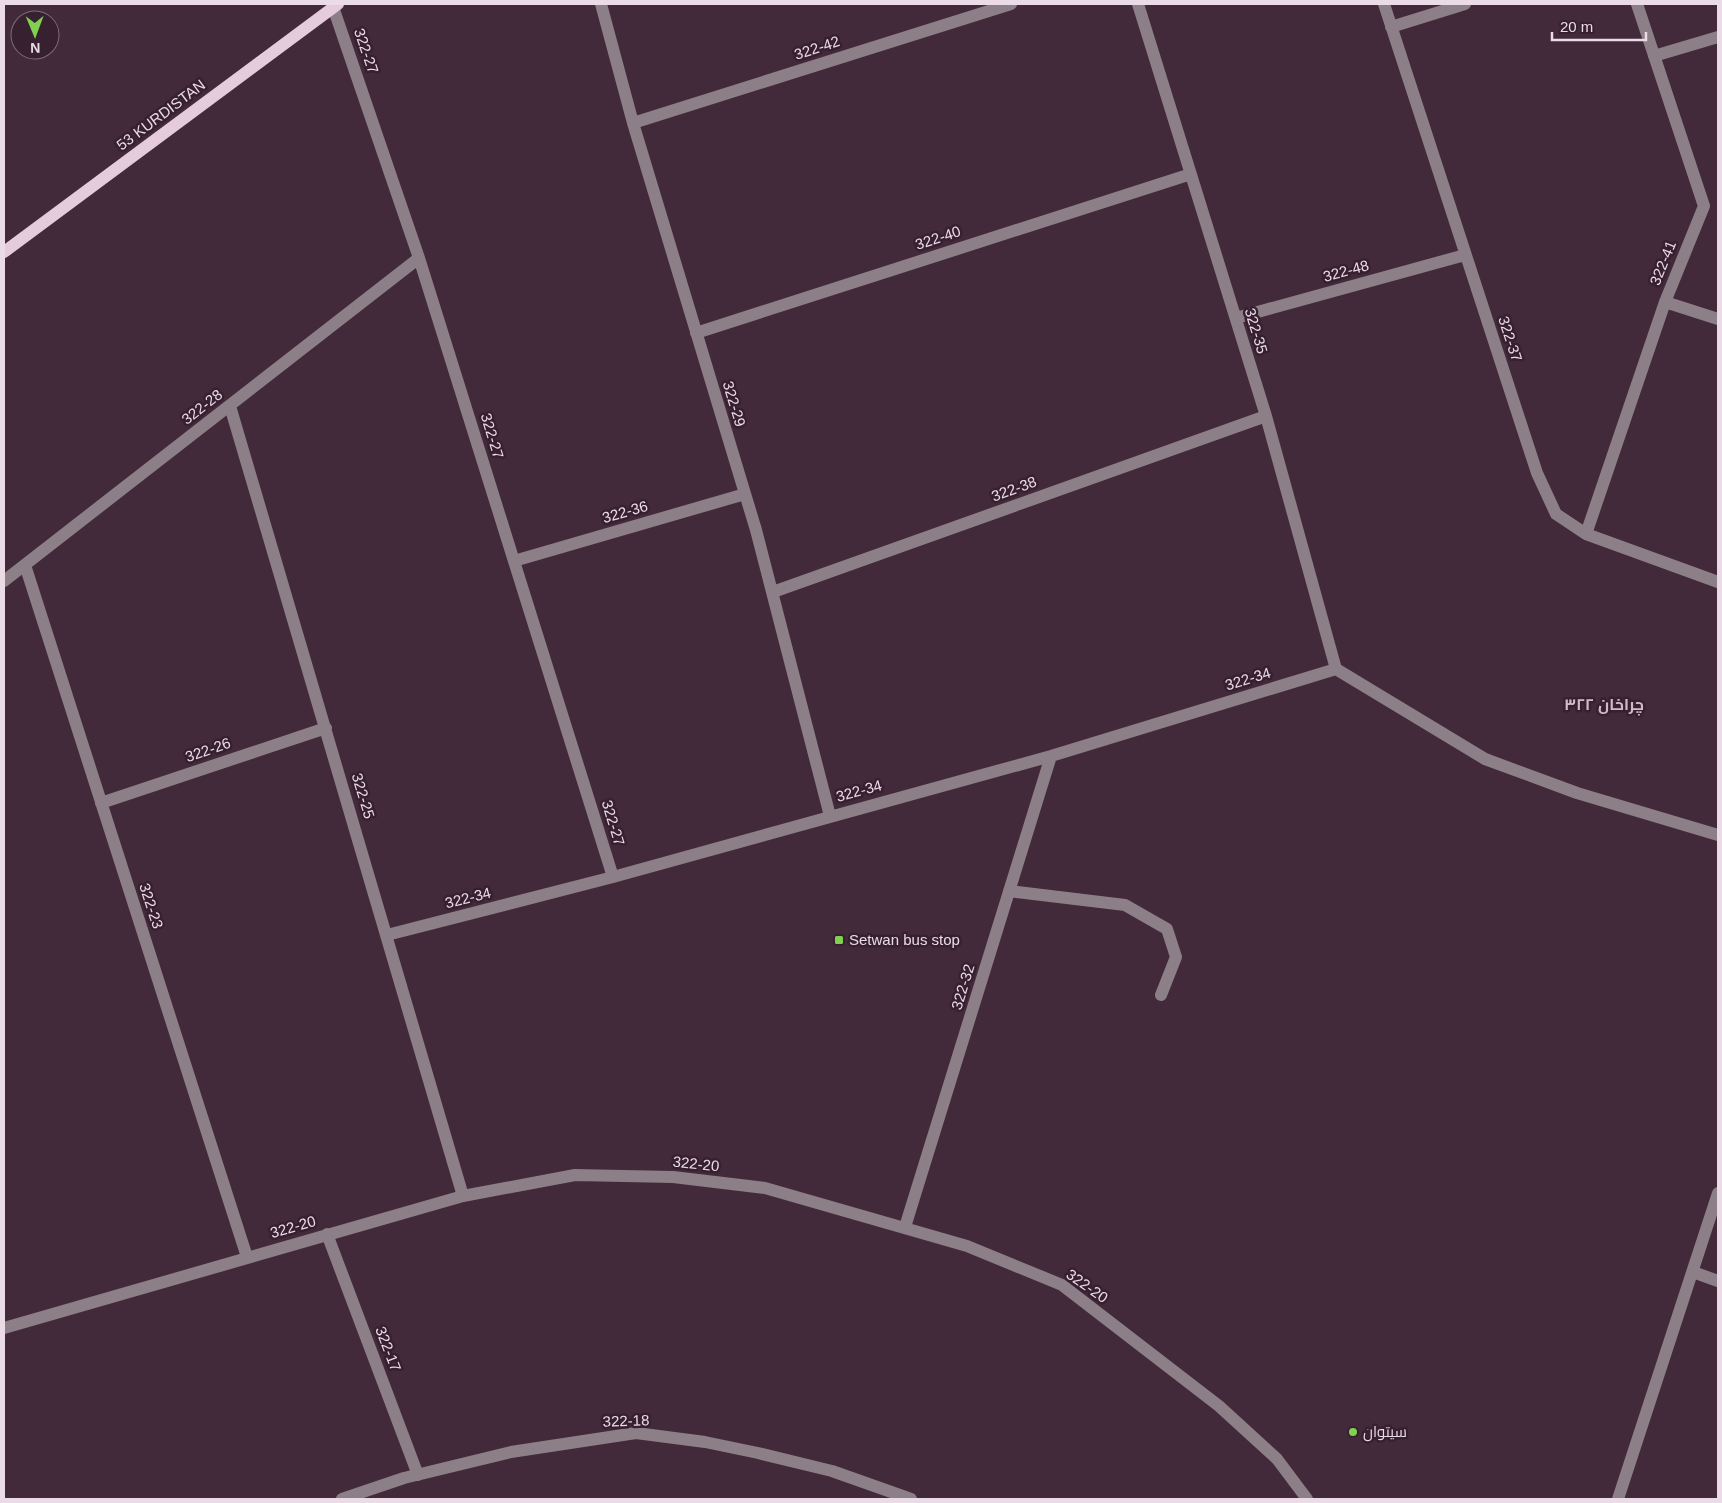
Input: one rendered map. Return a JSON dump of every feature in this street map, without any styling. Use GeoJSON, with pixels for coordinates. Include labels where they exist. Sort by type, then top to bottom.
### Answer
{"type":"FeatureCollection","features":[{"type":"Feature","properties":{"kind":"main road","name":"53 KURDISTAN"},"geometry":{"type":"LineString","coordinates":[[4,252],[336,6]]}},
{"type":"Feature","properties":{"kind":"street","name":"322-29"},"geometry":{"type":"LineString","coordinates":[[601,4],[632,123],[773,592],[830,816]]}},
{"type":"Feature","properties":{"kind":"street","name":"322-42"},"geometry":{"type":"LineString","coordinates":[[632,123],[1011,4]]}},
{"type":"Feature","properties":{"kind":"street","name":"322-35"},"geometry":{"type":"LineString","coordinates":[[1138,4],[1266,416],[1336,669]]}},
{"type":"Feature","properties":{"kind":"street","name":"322-37"},"geometry":{"type":"LineString","coordinates":[[1384,4],[1537,473],[1556,514],[1586,534],[1718,582]]}},
{"type":"Feature","properties":{"kind":"street"},"geometry":{"type":"LineString","coordinates":[[1391,27],[1465,4]]}},
{"type":"Feature","properties":{"kind":"street","name":"322-41"},"geometry":{"type":"LineString","coordinates":[[1586,534],[1665,302],[1704,206],[1637,4]]}},
{"type":"Feature","properties":{"kind":"street","name":"322-27"},"geometry":{"type":"LineString","coordinates":[[336,6],[419,258],[613,877]]}},
{"type":"Feature","properties":{"kind":"street"},"geometry":{"type":"LineString","coordinates":[[1654,56],[1718,36]]}},
{"type":"Feature","properties":{"kind":"street","name":"322-40"},"geometry":{"type":"LineString","coordinates":[[696,333],[1191,174]]}},
{"type":"Feature","properties":{"kind":"street","name":"322-48"},"geometry":{"type":"LineString","coordinates":[[1236,318],[1466,255]]}},
{"type":"Feature","properties":{"kind":"street","name":"322-28"},"geometry":{"type":"LineString","coordinates":[[4,581],[419,258]]}},
{"type":"Feature","properties":{"kind":"street"},"geometry":{"type":"LineString","coordinates":[[1665,302],[1718,319]]}},
{"type":"Feature","properties":{"kind":"street","name":"322-25"},"geometry":{"type":"LineString","coordinates":[[230,406],[463,1196]]}},
{"type":"Feature","properties":{"kind":"street","name":"322-38"},"geometry":{"type":"LineString","coordinates":[[773,592],[1266,416]]}},
{"type":"Feature","properties":{"kind":"street","name":"322-36"},"geometry":{"type":"LineString","coordinates":[[514,561],[745,494]]}},
{"type":"Feature","properties":{"kind":"street","name":"322-23"},"geometry":{"type":"LineString","coordinates":[[24,565],[247,1258]]}},
{"type":"Feature","properties":{"kind":"street"},"geometry":{"type":"LineString","coordinates":[[1336,669],[1485,759],[1577,793],[1718,835]]}},
{"type":"Feature","properties":{"kind":"street","name":"322-34"},"geometry":{"type":"LineString","coordinates":[[387,935],[613,877],[1051,756],[1336,669]]}},
{"type":"Feature","properties":{"kind":"street","name":"322-26"},"geometry":{"type":"LineString","coordinates":[[102,804],[326,728]]}},
{"type":"Feature","properties":{"kind":"street","name":"322-32"},"geometry":{"type":"LineString","coordinates":[[905,1227],[1051,756]]}},
{"type":"Feature","properties":{"kind":"street"},"geometry":{"type":"LineString","coordinates":[[1009,891],[1125,905],[1167,929],[1176,957],[1161,995]]}},
{"type":"Feature","properties":{"kind":"street","name":"322-20"},"geometry":{"type":"LineString","coordinates":[[6,1327],[463,1196],[575,1175],[673,1177],[765,1188],[967,1246],[1062,1285],[1219,1406],[1277,1459],[1307,1499]]}},
{"type":"Feature","properties":{"kind":"street"},"geometry":{"type":"LineString","coordinates":[[1618,1499],[1718,1193]]}},
{"type":"Feature","properties":{"kind":"street","name":"322-17"},"geometry":{"type":"LineString","coordinates":[[327,1234],[418,1475]]}},
{"type":"Feature","properties":{"kind":"street"},"geometry":{"type":"LineString","coordinates":[[1693,1272],[1718,1280]]}},
{"type":"Feature","properties":{"kind":"street"},"geometry":{"type":"LineString","coordinates":[[4,1313],[6,1327]]}},
{"type":"Feature","properties":{"kind":"street","name":"322-18"},"geometry":{"type":"LineString","coordinates":[[342,1499],[418,1475],[511,1452],[636,1433],[706,1442],[758,1452],[832,1471],[911,1499]]}},
{"type":"Feature","properties":{"kind":"place","name":"Setwan bus stop"},"geometry":{"type":"Point","coordinates":[839,940]}},
{"type":"Feature","properties":{"kind":"place","name":"سيتوان"},"geometry":{"type":"Point","coordinates":[1353,1432]}},
{"type":"Feature","properties":{"kind":"district","name":"چراخان ٣٢٢"},"geometry":{"type":"Point","coordinates":[1604,704]}}]}
